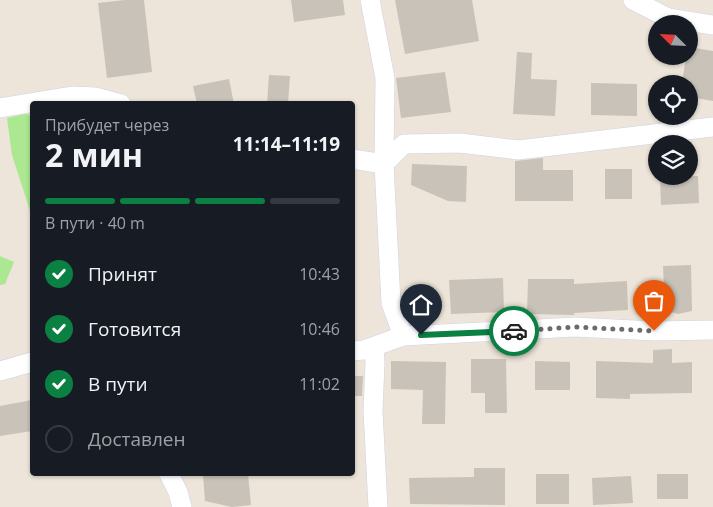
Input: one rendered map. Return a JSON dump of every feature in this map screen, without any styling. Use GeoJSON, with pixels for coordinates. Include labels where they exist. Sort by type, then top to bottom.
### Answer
{"type":"FeatureCollection","features":[{"type":"Feature","properties":{"kind":"street"},"geometry":{"type":"LineString","coordinates":[[370,0],[385,78],[384,164],[391,303],[403,336]]}},
{"type":"Feature","properties":{"kind":"street"},"geometry":{"type":"LineString","coordinates":[[633,0],[668,18],[713,25]]}},
{"type":"Feature","properties":{"kind":"street"},"geometry":{"type":"LineString","coordinates":[[46,101],[78,96],[96,97],[110,101]]}},
{"type":"Feature","properties":{"kind":"street"},"geometry":{"type":"LineString","coordinates":[[0,108],[30,103]]}},
{"type":"Feature","properties":{"kind":"street"},"geometry":{"type":"LineString","coordinates":[[384,164],[404,144],[460,143],[518,150],[713,127]]}},
{"type":"Feature","properties":{"kind":"street"},"geometry":{"type":"LineString","coordinates":[[355,159],[384,164]]}},
{"type":"Feature","properties":{"kind":"street"},"geometry":{"type":"LineString","coordinates":[[355,351],[364,350],[403,336],[575,327],[654,331],[713,330]]}},
{"type":"Feature","properties":{"kind":"street"},"geometry":{"type":"LineString","coordinates":[[374,346],[373,411],[378,507]]}},
{"type":"Feature","properties":{"kind":"street"},"geometry":{"type":"LineString","coordinates":[[0,371],[30,363]]}},
{"type":"Feature","properties":{"kind":"street"},"geometry":{"type":"LineString","coordinates":[[170,476],[178,492],[182,507]]}},
{"type":"Feature","properties":{"kind":"green space"},"geometry":{"type":"Polygon","coordinates":[[[25,114],[30,115],[30,211],[12,155],[7,118],[25,114]]]}},
{"type":"Feature","properties":{"kind":"green space"},"geometry":{"type":"Polygon","coordinates":[[[0,256],[14,262],[5,284],[0,285],[0,256]]]}},
{"type":"Feature","properties":{"kind":"building"},"geometry":{"type":"Polygon","coordinates":[[[144,0],[152,72],[107,78],[98,3],[144,0]]]}},
{"type":"Feature","properties":{"kind":"building"},"geometry":{"type":"Polygon","coordinates":[[[291,0],[343,0],[345,15],[294,22],[291,0]]]}},
{"type":"Feature","properties":{"kind":"building"},"geometry":{"type":"Polygon","coordinates":[[[395,0],[472,0],[479,41],[405,54],[395,0]]]}},
{"type":"Feature","properties":{"kind":"building"},"geometry":{"type":"Polygon","coordinates":[[[698,48],[713,51],[713,101],[698,98],[698,75],[683,75],[685,65],[698,65],[698,48]]]}},
{"type":"Feature","properties":{"kind":"building"},"geometry":{"type":"Polygon","coordinates":[[[517,52],[532,53],[531,79],[557,80],[555,116],[513,114],[517,52]]]}},
{"type":"Feature","properties":{"kind":"building"},"geometry":{"type":"Polygon","coordinates":[[[445,72],[451,112],[401,118],[396,78],[445,72]]]}},
{"type":"Feature","properties":{"kind":"building"},"geometry":{"type":"Polygon","coordinates":[[[269,75],[290,76],[288,101],[267,101],[269,75]]]}},
{"type":"Feature","properties":{"kind":"building"},"geometry":{"type":"Polygon","coordinates":[[[229,79],[233,101],[196,101],[193,86],[229,79]]]}},
{"type":"Feature","properties":{"kind":"building"},"geometry":{"type":"Polygon","coordinates":[[[591,83],[637,84],[637,116],[591,115],[591,83]]]}},
{"type":"Feature","properties":{"kind":"building"},"geometry":{"type":"Polygon","coordinates":[[[543,158],[543,170],[573,170],[573,201],[515,201],[515,161],[543,158]]]}},
{"type":"Feature","properties":{"kind":"building"},"geometry":{"type":"Polygon","coordinates":[[[412,164],[467,166],[466,202],[448,201],[411,185],[412,164]]]}},
{"type":"Feature","properties":{"kind":"building"},"geometry":{"type":"Polygon","coordinates":[[[605,169],[632,169],[632,199],[605,199],[605,169]]]}},
{"type":"Feature","properties":{"kind":"building"},"geometry":{"type":"Polygon","coordinates":[[[698,176],[699,203],[661,205],[660,185],[698,185],[698,176]]]}},
{"type":"Feature","properties":{"kind":"building"},"geometry":{"type":"Polygon","coordinates":[[[691,265],[692,311],[678,314],[665,310],[663,266],[691,265]]]}},
{"type":"Feature","properties":{"kind":"building"},"geometry":{"type":"Polygon","coordinates":[[[503,278],[504,312],[451,314],[449,280],[503,278]]]}},
{"type":"Feature","properties":{"kind":"building"},"geometry":{"type":"Polygon","coordinates":[[[528,279],[574,279],[574,284],[627,281],[628,310],[574,313],[574,315],[527,314],[528,279]]]}},
{"type":"Feature","properties":{"kind":"building"},"geometry":{"type":"Polygon","coordinates":[[[672,349],[672,363],[692,362],[692,393],[630,394],[630,399],[596,398],[596,361],[653,363],[653,350],[672,349]]]}},
{"type":"Feature","properties":{"kind":"building"},"geometry":{"type":"Polygon","coordinates":[[[471,359],[506,359],[507,413],[485,413],[485,393],[471,393],[471,359]]]}},
{"type":"Feature","properties":{"kind":"building"},"geometry":{"type":"Polygon","coordinates":[[[391,361],[446,362],[445,424],[422,424],[423,390],[391,389],[391,361]]]}},
{"type":"Feature","properties":{"kind":"building"},"geometry":{"type":"Polygon","coordinates":[[[535,361],[570,362],[570,390],[535,390],[535,361]]]}},
{"type":"Feature","properties":{"kind":"building"},"geometry":{"type":"Polygon","coordinates":[[[355,376],[363,376],[362,396],[355,396],[355,376]]]}},
{"type":"Feature","properties":{"kind":"building"},"geometry":{"type":"Polygon","coordinates":[[[30,400],[30,431],[0,436],[0,406],[30,400]]]}},
{"type":"Feature","properties":{"kind":"building"},"geometry":{"type":"Polygon","coordinates":[[[474,468],[505,468],[505,505],[410,504],[409,478],[474,477],[474,468]]]}},
{"type":"Feature","properties":{"kind":"building"},"geometry":{"type":"Polygon","coordinates":[[[536,474],[569,474],[569,504],[536,504],[536,474]]]}},
{"type":"Feature","properties":{"kind":"building"},"geometry":{"type":"Polygon","coordinates":[[[657,474],[688,474],[688,499],[657,499],[657,474]]]}},
{"type":"Feature","properties":{"kind":"building"},"geometry":{"type":"Polygon","coordinates":[[[203,476],[248,476],[251,505],[232,507],[205,501],[203,476]]]}},
{"type":"Feature","properties":{"kind":"building"},"geometry":{"type":"Polygon","coordinates":[[[631,476],[633,503],[593,505],[592,478],[631,476]]]}},
{"type":"Feature","properties":{"kind":"way so far"},"geometry":{"type":"LineString","coordinates":[[514,331],[575,327],[654,331]]}},
{"type":"Feature","properties":{"kind":"route"},"geometry":{"type":"LineString","coordinates":[[421,335],[514,331]]}}]}
